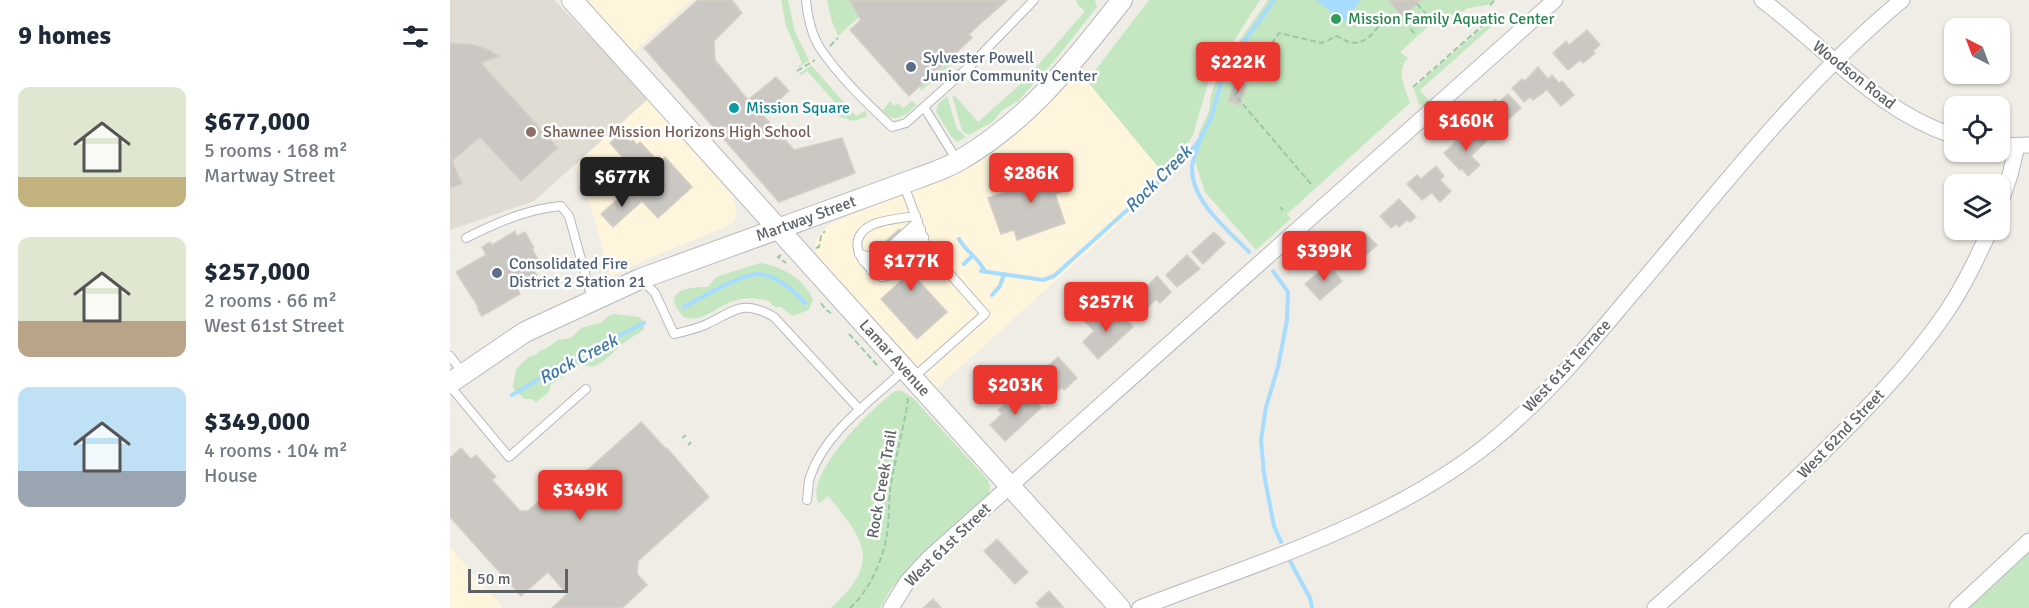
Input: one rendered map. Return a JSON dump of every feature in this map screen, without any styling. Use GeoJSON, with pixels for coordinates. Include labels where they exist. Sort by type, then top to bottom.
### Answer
{"type":"FeatureCollection","features":[{"type":"Feature","properties":{"kind":"street","name":"Lamar Avenue"},"geometry":{"type":"LineString","coordinates":[[572,0],[778,229],[908,380],[1010,486],[1120,608]]}},
{"type":"Feature","properties":{"kind":"street","name":"West 61st Street"},"geometry":{"type":"LineString","coordinates":[[891,608],[903,587],[922,565],[1555,0]]}},
{"type":"Feature","properties":{"kind":"street","name":"Woodson Road"},"geometry":{"type":"LineString","coordinates":[[1762,0],[1866,88],[1908,116],[1944,131]]}},
{"type":"Feature","properties":{"kind":"street","name":"West 61st Terrace"},"geometry":{"type":"LineString","coordinates":[[1140,608],[1339,531],[1386,510],[1454,469],[1490,443],[1527,411],[1569,368],[1782,116],[1835,62],[1902,0]]}},
{"type":"Feature","properties":{"kind":"street","name":"Martway Street"},"geometry":{"type":"LineString","coordinates":[[454,381],[525,332],[640,279],[958,162],[989,143],[1055,84],[1120,1]]}},
{"type":"Feature","properties":{"kind":"street"},"geometry":{"type":"LineString","coordinates":[[2010,175],[2023,145]]}},
{"type":"Feature","properties":{"kind":"street","name":"West 62nd Street"},"geometry":{"type":"LineString","coordinates":[[1655,608],[1758,517],[1911,360],[1946,312],[1975,263],[1985,240]]}},
{"type":"Feature","properties":{"kind":"street"},"geometry":{"type":"LineString","coordinates":[[1957,608],[2029,541]]}},
{"type":"Feature","properties":{"kind":"lane"},"geometry":{"type":"LineString","coordinates":[[806,0],[807,12],[819,47],[864,101],[892,127],[906,123],[924,107],[972,64],[1034,0]]}},
{"type":"Feature","properties":{"kind":"lane"},"geometry":{"type":"LineString","coordinates":[[924,107],[958,162]]}},
{"type":"Feature","properties":{"kind":"lane"},"geometry":{"type":"LineString","coordinates":[[807,500],[810,478],[820,455],[829,442],[860,410],[908,380],[985,314],[934,256],[921,230],[904,183]]}},
{"type":"Feature","properties":{"kind":"lane"},"geometry":{"type":"LineString","coordinates":[[466,238],[495,224],[542,208],[561,206],[569,216],[593,300]]}},
{"type":"Feature","properties":{"kind":"lane"},"geometry":{"type":"LineString","coordinates":[[877,223],[921,230],[888,269],[871,271],[860,257],[857,244],[860,236],[870,226],[877,223]]}},
{"type":"Feature","properties":{"kind":"lane"},"geometry":{"type":"LineString","coordinates":[[860,257],[882,254],[921,230]]}},
{"type":"Feature","properties":{"kind":"lane"},"geometry":{"type":"LineString","coordinates":[[640,279],[655,293],[674,334],[705,325],[731,311],[745,307],[759,309],[774,317],[860,410]]}},
{"type":"Feature","properties":{"kind":"lane"},"geometry":{"type":"LineString","coordinates":[[450,356],[454,381],[509,457],[586,389]]}},
{"type":"Feature","properties":{"kind":"path"},"geometry":{"type":"LineString","coordinates":[[1490,5],[1496,0]]}},
{"type":"Feature","properties":{"kind":"path"},"geometry":{"type":"LineString","coordinates":[[1417,4],[1432,20]]}},
{"type":"Feature","properties":{"kind":"path"},"geometry":{"type":"LineString","coordinates":[[1413,87],[1490,19],[1490,14]]}},
{"type":"Feature","properties":{"kind":"path"},"geometry":{"type":"LineString","coordinates":[[1311,184],[1234,95],[1279,33],[1322,43],[1337,36],[1345,42],[1354,44],[1370,39],[1382,22],[1389,25],[1396,24],[1400,20],[1416,34]]}},
{"type":"Feature","properties":{"kind":"path"},"geometry":{"type":"LineString","coordinates":[[828,48],[838,39]]}},
{"type":"Feature","properties":{"kind":"path"},"geometry":{"type":"LineString","coordinates":[[797,71],[817,58]]}},
{"type":"Feature","properties":{"kind":"path","name":"Rock Creek Trail"},"geometry":{"type":"LineString","coordinates":[[850,608],[858,601],[875,573],[887,535],[891,479],[908,400],[908,380]]}},
{"type":"Feature","properties":{"kind":"path"},"geometry":{"type":"LineString","coordinates":[[682,438],[686,435]]}},
{"type":"Feature","properties":{"kind":"path"},"geometry":{"type":"LineString","coordinates":[[688,445],[692,442]]}},
{"type":"Feature","properties":{"kind":"shaded area","name":"Shawnee Mission Horizons High School"},"geometry":{"type":"Polygon","coordinates":[[[450,0],[554,0],[648,99],[534,201],[450,230],[450,0]]]}},
{"type":"Feature","properties":{"kind":"shaded area"},"geometry":{"type":"Polygon","coordinates":[[[587,0],[691,0],[632,53],[587,0]]]}},
{"type":"Feature","properties":{"kind":"shaded area"},"geometry":{"type":"Polygon","coordinates":[[[1077,72],[1168,179],[937,388],[817,256],[815,245],[817,237],[829,225],[878,203],[938,181],[1017,130],[1048,103],[1077,72]]]}},
{"type":"Feature","properties":{"kind":"shaded area"},"geometry":{"type":"Polygon","coordinates":[[[648,99],[732,195],[736,205],[736,216],[733,222],[726,227],[647,259],[610,277],[594,217],[575,165],[648,99]]]}},
{"type":"Feature","properties":{"kind":"shaded area"},"geometry":{"type":"Polygon","coordinates":[[[450,547],[503,608],[450,608],[450,547]]]}},
{"type":"Feature","properties":{"kind":"green space"},"geometry":{"type":"Polygon","coordinates":[[[781,0],[788,0],[795,32],[809,60],[795,70],[802,63],[786,26],[781,0]]]}},
{"type":"Feature","properties":{"kind":"green space"},"geometry":{"type":"Polygon","coordinates":[[[827,0],[849,0],[859,17],[838,36],[831,19],[827,0]]]}},
{"type":"Feature","properties":{"kind":"green space"},"geometry":{"type":"Polygon","coordinates":[[[1076,0],[1095,0],[1097,7],[1055,60],[1018,101],[1001,111],[994,121],[969,135],[962,131],[952,95],[978,122],[1026,79],[1085,11],[1076,0]]]}},
{"type":"Feature","properties":{"kind":"green space"},"geometry":{"type":"Polygon","coordinates":[[[1149,0],[1260,0],[1209,80],[1193,135],[1168,179],[1087,81],[1149,0]]]}},
{"type":"Feature","properties":{"kind":"green space"},"geometry":{"type":"Polygon","coordinates":[[[1268,0],[1493,0],[1488,5],[1468,8],[1455,16],[1443,13],[1400,52],[1408,58],[1404,63],[1402,74],[1410,103],[1287,214],[1291,219],[1256,250],[1205,192],[1194,158],[1199,133],[1209,111],[1211,95],[1218,76],[1226,60],[1268,0]]]}},
{"type":"Feature","properties":{"kind":"green space"},"geometry":{"type":"Polygon","coordinates":[[[1488,23],[1491,27],[1420,90],[1430,102],[1425,106],[1419,104],[1414,89],[1418,84],[1488,23]]]}},
{"type":"Feature","properties":{"kind":"green space"},"geometry":{"type":"Polygon","coordinates":[[[957,54],[960,58],[921,91],[920,86],[957,54]]]}},
{"type":"Feature","properties":{"kind":"green space"},"geometry":{"type":"Polygon","coordinates":[[[811,65],[856,116],[865,111],[866,117],[853,121],[835,115],[840,108],[807,71],[802,75],[799,74],[811,65]]]}},
{"type":"Feature","properties":{"kind":"green space"},"geometry":{"type":"Polygon","coordinates":[[[947,96],[957,129],[966,137],[957,142],[936,112],[938,104],[947,96]]]}},
{"type":"Feature","properties":{"kind":"green space"},"geometry":{"type":"Polygon","coordinates":[[[890,101],[894,106],[898,103],[903,108],[912,101],[917,105],[900,117],[891,118],[883,110],[890,101]]]}},
{"type":"Feature","properties":{"kind":"green space"},"geometry":{"type":"Polygon","coordinates":[[[760,263],[783,270],[797,279],[813,299],[809,310],[792,316],[767,300],[746,298],[736,300],[703,316],[685,318],[674,302],[678,293],[684,290],[708,287],[716,277],[760,263]]]}},
{"type":"Feature","properties":{"kind":"green space"},"geometry":{"type":"Polygon","coordinates":[[[615,314],[639,317],[643,321],[644,329],[600,364],[579,365],[574,368],[551,384],[548,393],[536,402],[524,399],[513,388],[516,369],[530,356],[558,340],[571,338],[581,328],[602,322],[608,316],[615,314]]]}},
{"type":"Feature","properties":{"kind":"green space"},"geometry":{"type":"Polygon","coordinates":[[[895,391],[902,391],[913,398],[988,480],[989,494],[914,562],[891,589],[880,608],[831,608],[857,578],[862,565],[862,552],[859,539],[852,526],[828,496],[820,503],[818,502],[817,490],[831,458],[844,441],[872,411],[895,391]]]}},
{"type":"Feature","properties":{"kind":"green space"},"geometry":{"type":"Polygon","coordinates":[[[2029,547],[2029,608],[1963,608],[2029,547]]]}},
{"type":"Feature","properties":{"kind":"water"},"geometry":{"type":"Polygon","coordinates":[[[1316,0],[1360,0],[1345,22],[1316,0]]]}},
{"type":"Feature","properties":{"kind":"building","name":"Mission Square"},"geometry":{"type":"Polygon","coordinates":[[[698,0],[732,0],[742,13],[714,41],[715,60],[748,100],[776,77],[789,91],[763,115],[794,150],[842,138],[855,173],[779,202],[644,48],[698,0]]]}},
{"type":"Feature","properties":{"kind":"building","name":"Sylvester Powell Junior Community Center"},"geometry":{"type":"Polygon","coordinates":[[[849,0],[1007,0],[969,34],[972,38],[909,96],[850,30],[861,20],[849,0]]]}},
{"type":"Feature","properties":{"kind":"building","name":"Mission Family Aquatic Center"},"geometry":{"type":"Polygon","coordinates":[[[1388,0],[1421,0],[1403,17],[1388,0]]]}},
{"type":"Feature","properties":{"kind":"building"},"geometry":{"type":"Polygon","coordinates":[[[1587,30],[1600,45],[1593,51],[1595,53],[1583,63],[1580,60],[1568,70],[1553,53],[1566,41],[1569,45],[1587,30]]]}},
{"type":"Feature","properties":{"kind":"building"},"geometry":{"type":"Polygon","coordinates":[[[450,43],[474,45],[499,56],[481,63],[558,148],[521,181],[480,137],[452,161],[462,184],[450,188],[450,43]]]}},
{"type":"Feature","properties":{"kind":"building"},"geometry":{"type":"Polygon","coordinates":[[[1538,67],[1548,79],[1552,75],[1559,83],[1562,81],[1574,95],[1561,106],[1547,90],[1533,100],[1530,97],[1524,102],[1512,88],[1522,79],[1525,81],[1538,67]]]}},
{"type":"Feature","properties":{"kind":"building"},"geometry":{"type":"Polygon","coordinates":[[[1235,81],[1247,84],[1240,105],[1228,101],[1235,81]]]}},
{"type":"Feature","properties":{"kind":"building"},"geometry":{"type":"Polygon","coordinates":[[[1508,94],[1521,108],[1499,128],[1482,110],[1495,99],[1498,103],[1508,94]]]}},
{"type":"Feature","properties":{"kind":"building"},"geometry":{"type":"Polygon","coordinates":[[[1476,130],[1487,141],[1471,156],[1480,165],[1468,176],[1444,153],[1463,135],[1465,137],[1476,130]]]}},
{"type":"Feature","properties":{"kind":"building"},"geometry":{"type":"Polygon","coordinates":[[[622,133],[637,145],[640,142],[654,157],[635,171],[610,143],[622,133]]]}},
{"type":"Feature","properties":{"kind":"building"},"geometry":{"type":"Polygon","coordinates":[[[665,157],[692,187],[658,218],[630,188],[665,157]]]}},
{"type":"Feature","properties":{"kind":"building"},"geometry":{"type":"Polygon","coordinates":[[[1061,164],[1069,189],[1055,194],[1065,223],[1017,240],[1014,230],[1001,234],[988,198],[1031,183],[1028,176],[1061,164]]]}},
{"type":"Feature","properties":{"kind":"building"},"geometry":{"type":"Polygon","coordinates":[[[1436,166],[1444,176],[1440,180],[1451,191],[1440,202],[1432,193],[1422,200],[1407,184],[1417,175],[1421,179],[1436,166]]]}},
{"type":"Feature","properties":{"kind":"building"},"geometry":{"type":"Polygon","coordinates":[[[630,188],[642,201],[613,227],[601,214],[630,188]]]}},
{"type":"Feature","properties":{"kind":"building"},"geometry":{"type":"Polygon","coordinates":[[[1399,199],[1416,217],[1410,222],[1407,220],[1399,227],[1396,224],[1391,228],[1380,216],[1399,199]]]}},
{"type":"Feature","properties":{"kind":"building"},"geometry":{"type":"Polygon","coordinates":[[[899,229],[918,251],[903,263],[905,285],[915,277],[947,312],[917,339],[881,299],[901,281],[901,266],[882,245],[899,229]]]}},
{"type":"Feature","properties":{"kind":"building"},"geometry":{"type":"Polygon","coordinates":[[[515,231],[517,236],[525,232],[534,248],[532,249],[541,264],[533,269],[537,275],[516,286],[520,294],[482,316],[456,272],[486,255],[482,247],[490,242],[492,245],[515,231]]]}},
{"type":"Feature","properties":{"kind":"building"},"geometry":{"type":"Polygon","coordinates":[[[1214,232],[1225,243],[1203,264],[1192,252],[1214,232]]]}},
{"type":"Feature","properties":{"kind":"building"},"geometry":{"type":"Polygon","coordinates":[[[1365,233],[1377,245],[1353,267],[1342,254],[1365,233]]]}},
{"type":"Feature","properties":{"kind":"building"},"geometry":{"type":"Polygon","coordinates":[[[1187,255],[1200,269],[1177,287],[1166,275],[1187,255]]]}},
{"type":"Feature","properties":{"kind":"building"},"geometry":{"type":"Polygon","coordinates":[[[1328,264],[1342,281],[1320,300],[1305,284],[1328,264]]]}},
{"type":"Feature","properties":{"kind":"building"},"geometry":{"type":"Polygon","coordinates":[[[1157,276],[1171,292],[1160,303],[1156,299],[1147,308],[1136,297],[1157,276]]]}},
{"type":"Feature","properties":{"kind":"building"},"geometry":{"type":"Polygon","coordinates":[[[1117,310],[1133,327],[1098,359],[1083,342],[1094,331],[1085,321],[1095,312],[1104,322],[1117,310]]]}},
{"type":"Feature","properties":{"kind":"building"},"geometry":{"type":"Polygon","coordinates":[[[1058,357],[1077,378],[1064,390],[1062,387],[1044,403],[1022,378],[1036,365],[1046,375],[1049,373],[1045,369],[1058,357]]]}},
{"type":"Feature","properties":{"kind":"building"},"geometry":{"type":"Polygon","coordinates":[[[1027,392],[1041,408],[1005,441],[990,425],[1002,414],[998,410],[1006,403],[1009,407],[1027,392]]]}},
{"type":"Feature","properties":{"kind":"building"},"geometry":{"type":"Polygon","coordinates":[[[641,422],[709,497],[638,561],[637,574],[647,585],[622,608],[552,608],[567,594],[548,572],[521,596],[450,517],[450,458],[461,448],[471,459],[476,455],[496,477],[492,480],[520,511],[528,511],[565,478],[571,485],[641,422]]]}},
{"type":"Feature","properties":{"kind":"building"},"geometry":{"type":"Polygon","coordinates":[[[997,539],[1028,572],[1015,584],[984,551],[997,539]]]}},
{"type":"Feature","properties":{"kind":"building"},"geometry":{"type":"Polygon","coordinates":[[[1049,591],[1064,608],[1040,608],[1036,603],[1049,591]]]}},
{"type":"Feature","properties":{"kind":"building"},"geometry":{"type":"Polygon","coordinates":[[[933,599],[941,608],[923,608],[933,599]]]}},
{"type":"Feature","properties":{"kind":"waterway","name":"Rock Creek"},"geometry":{"type":"LineString","coordinates":[[981,271],[1043,280],[1054,276],[1185,158],[1201,138],[1211,118],[1223,76],[1230,61],[1274,0]]}},
{"type":"Feature","properties":{"kind":"waterway"},"geometry":{"type":"LineString","coordinates":[[1200,141],[1192,168],[1193,180],[1198,192],[1212,214],[1249,252]]}},
{"type":"Feature","properties":{"kind":"waterway"},"geometry":{"type":"LineString","coordinates":[[959,239],[985,272]]}},
{"type":"Feature","properties":{"kind":"waterway"},"geometry":{"type":"LineString","coordinates":[[964,264],[972,256]]}},
{"type":"Feature","properties":{"kind":"waterway"},"geometry":{"type":"LineString","coordinates":[[1273,271],[1288,292],[1287,320],[1278,367],[1266,407],[1261,440],[1264,474],[1274,526],[1281,542]]}},
{"type":"Feature","properties":{"kind":"waterway","name":"Rock Creek"},"geometry":{"type":"LineString","coordinates":[[684,307],[730,283],[757,274],[777,280],[805,303]]}},
{"type":"Feature","properties":{"kind":"waterway"},"geometry":{"type":"LineString","coordinates":[[992,295],[1000,286],[1004,274]]}},
{"type":"Feature","properties":{"kind":"waterway","name":"Rock Creek"},"geometry":{"type":"LineString","coordinates":[[512,395],[644,323]]}},
{"type":"Feature","properties":{"kind":"waterway"},"geometry":{"type":"LineString","coordinates":[[1290,561],[1310,598],[1312,608]]}},
{"type":"Feature","properties":{"kind":"place","name":"Mission Family Aquatic Center"},"geometry":{"type":"Point","coordinates":[1336,19]}},
{"type":"Feature","properties":{"kind":"place","name":"Sylvester Powell Junior Community Center"},"geometry":{"type":"Point","coordinates":[911,67]}},
{"type":"Feature","properties":{"kind":"place","name":"Mission Square"},"geometry":{"type":"Point","coordinates":[734,108]}},
{"type":"Feature","properties":{"kind":"place","name":"Shawnee Mission Horizons High School"},"geometry":{"type":"Point","coordinates":[531,132]}},
{"type":"Feature","properties":{"kind":"place","name":"Consolidated Fire District 2 Station 21"},"geometry":{"type":"Point","coordinates":[497,273]}}]}
